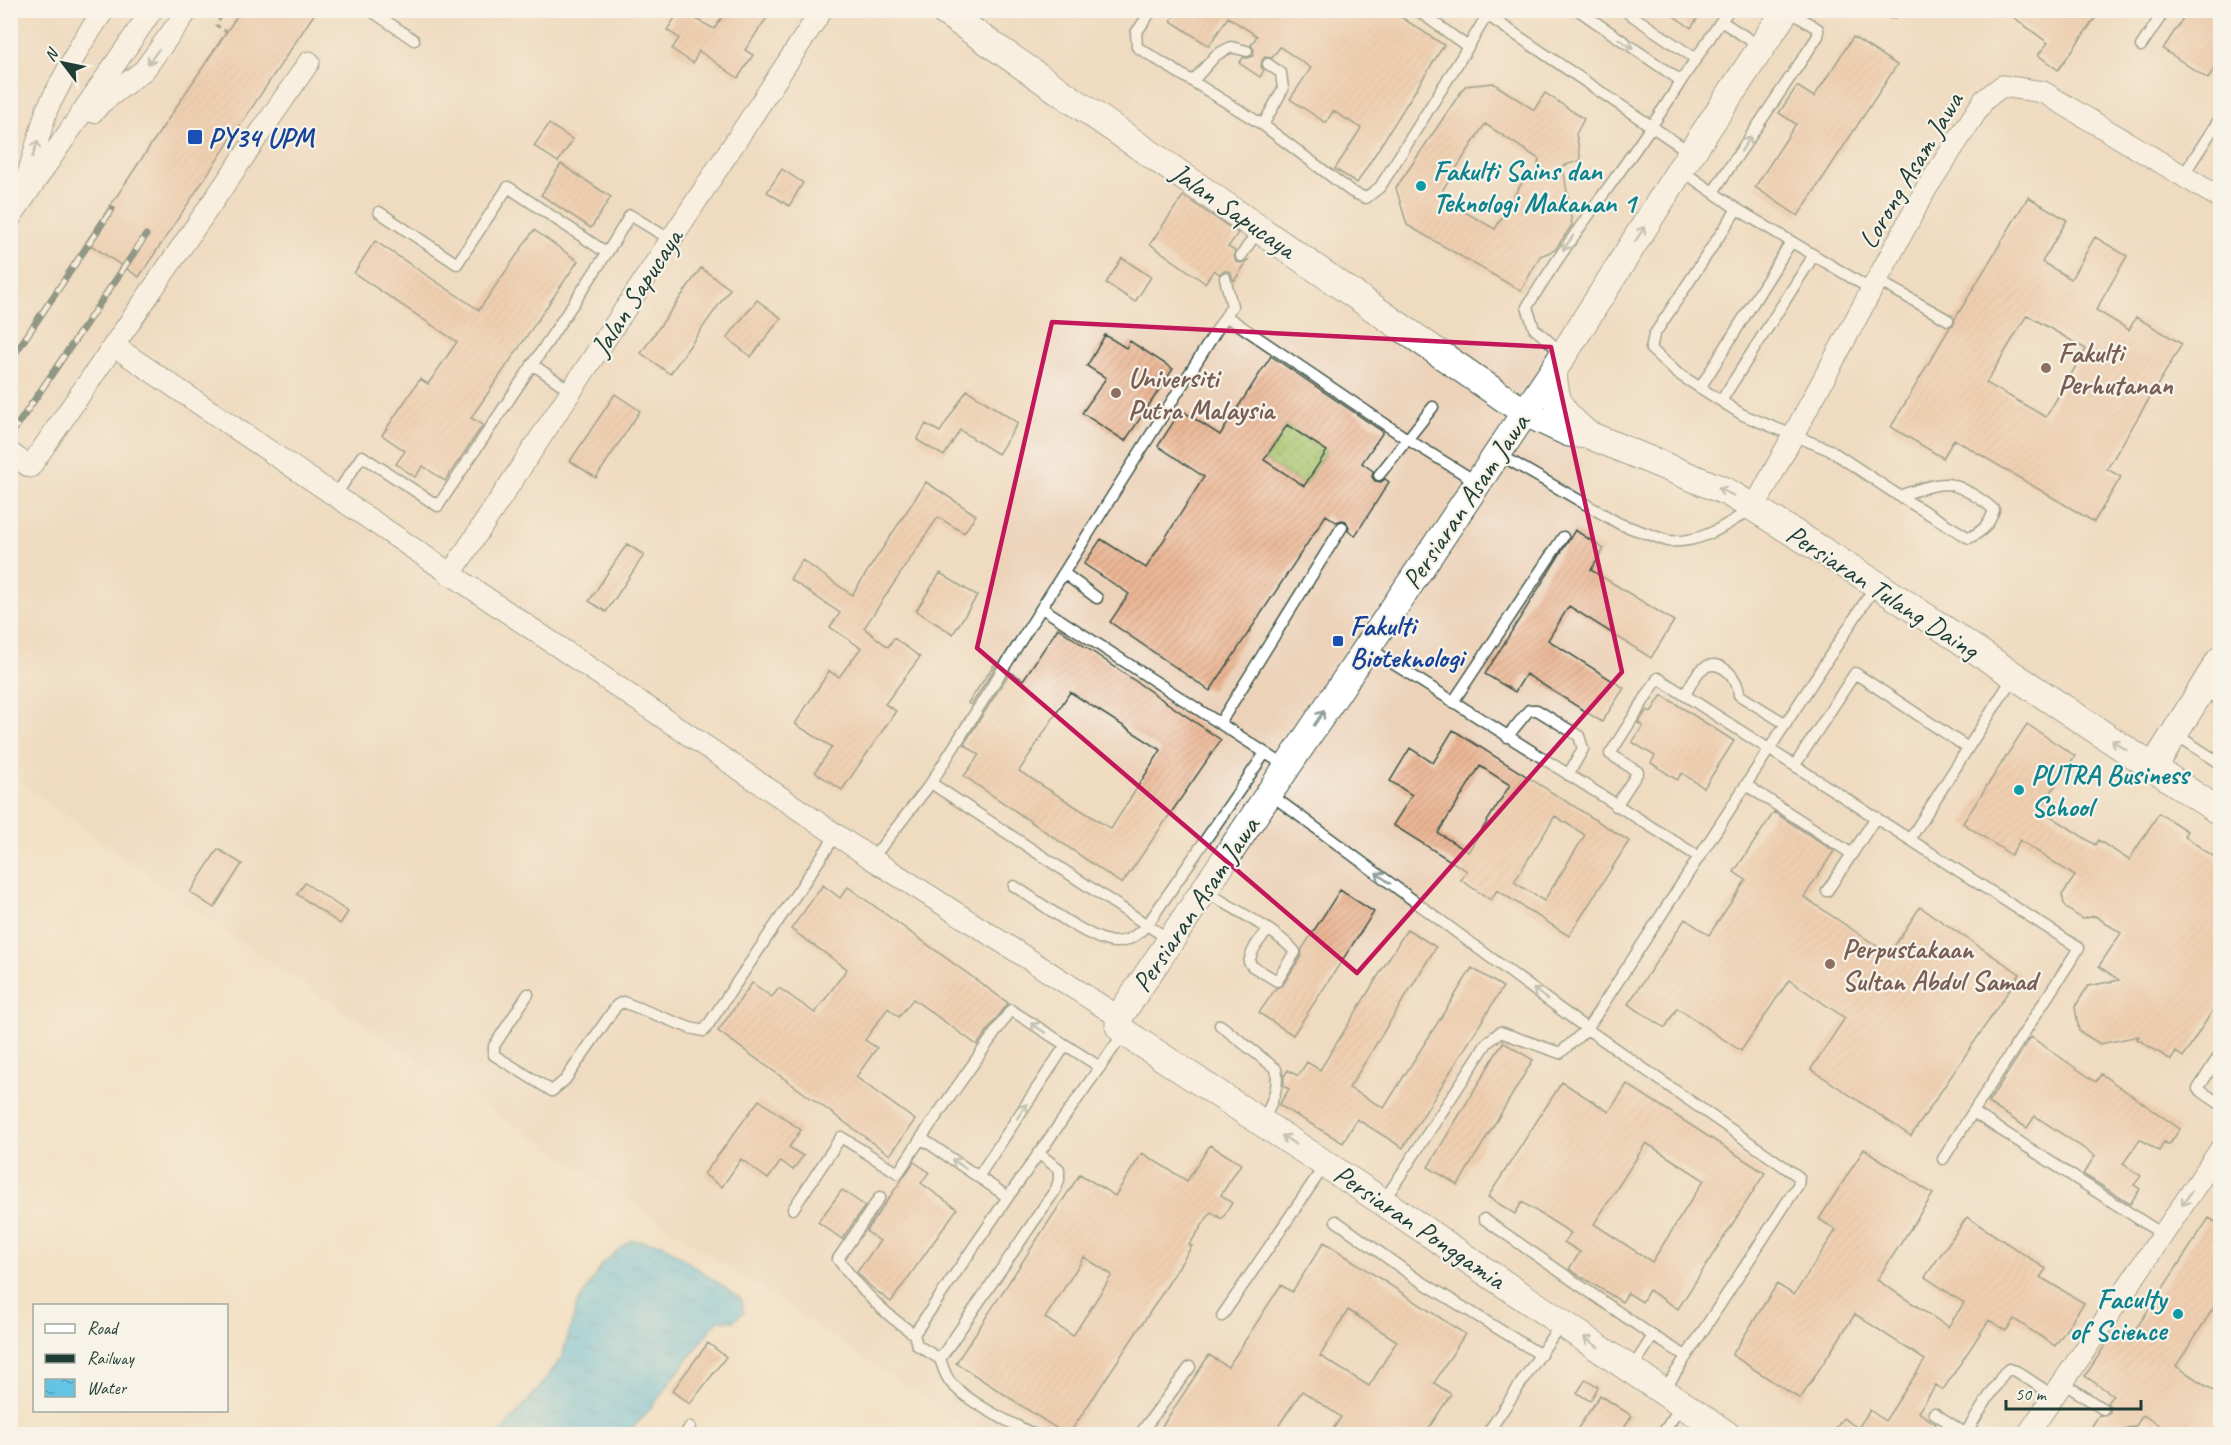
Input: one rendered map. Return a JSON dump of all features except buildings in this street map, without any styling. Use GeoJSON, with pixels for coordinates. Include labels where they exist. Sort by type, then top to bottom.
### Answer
{"type":"FeatureCollection","features":[{"type":"Feature","properties":{"kind":"street"},"geometry":{"type":"LineString","coordinates":[[14,212],[47,109],[81,44],[104,10]]}},
{"type":"Feature","properties":{"kind":"street"},"geometry":{"type":"LineString","coordinates":[[14,212],[152,10]]}},
{"type":"Feature","properties":{"kind":"street"},"geometry":{"type":"LineString","coordinates":[[52,159],[101,103],[144,70],[188,10]]}},
{"type":"Feature","properties":{"kind":"street","name":"Jalan Sapucaya"},"geometry":{"type":"LineString","coordinates":[[450,575],[822,10]]}},
{"type":"Feature","properties":{"kind":"street","name":"Jalan Sapucaya"},"geometry":{"type":"LineString","coordinates":[[942,10],[1524,412]]}},
{"type":"Feature","properties":{"kind":"street","name":"Persiaran Asam Jawa"},"geometry":{"type":"LineString","coordinates":[[1122,1025],[1170,941],[1269,793],[1276,760],[1367,647],[1558,362],[1787,10]]}},
{"type":"Feature","properties":{"kind":"street"},"geometry":{"type":"LineString","coordinates":[[10,453],[30,467],[309,62]]}},
{"type":"Feature","properties":{"kind":"street","name":"Lorong Asam Jawa"},"geometry":{"type":"LineString","coordinates":[[1754,508],[1926,189],[1984,100],[2002,86],[2043,92],[2220,198]]}},
{"type":"Feature","properties":{"kind":"street"},"geometry":{"type":"LineString","coordinates":[[114,346],[450,575],[1122,1025]]}},
{"type":"Feature","properties":{"kind":"street"},"geometry":{"type":"LineString","coordinates":[[1558,362],[1556,397],[1563,413],[1589,435]]}},
{"type":"Feature","properties":{"kind":"street","name":"Persiaran Tulang Daing"},"geometry":{"type":"LineString","coordinates":[[1524,412],[1569,433],[1589,435],[1727,492],[1876,584],[2220,812]]}},
{"type":"Feature","properties":{"kind":"street"},"geometry":{"type":"LineString","coordinates":[[2153,768],[2173,733],[2212,695],[2220,660]]}},
{"type":"Feature","properties":{"kind":"street","name":"Persiaran Ponggamia"},"geometry":{"type":"LineString","coordinates":[[1122,1025],[1263,1123],[1563,1322],[1631,1371],[1726,1434]]}},
{"type":"Feature","properties":{"kind":"street"},"geometry":{"type":"LineString","coordinates":[[2028,1434],[2220,1150]]}},
{"type":"Feature","properties":{"kind":"lane"},"geometry":{"type":"LineString","coordinates":[[370,10],[414,40]]}},
{"type":"Feature","properties":{"kind":"lane"},"geometry":{"type":"LineString","coordinates":[[1152,10],[1136,33],[1137,47],[1263,125],[1352,192],[1366,198],[1380,187],[1468,47],[1486,12],[1652,128],[1713,192],[1737,209],[1814,255],[1948,320]]}},
{"type":"Feature","properties":{"kind":"lane"},"geometry":{"type":"LineString","coordinates":[[1417,10],[1468,47]]}},
{"type":"Feature","properties":{"kind":"lane"},"geometry":{"type":"LineString","coordinates":[[1578,10],[1681,81]]}},
{"type":"Feature","properties":{"kind":"lane"},"geometry":{"type":"LineString","coordinates":[[1623,10],[1696,59]]}},
{"type":"Feature","properties":{"kind":"lane"},"geometry":{"type":"LineString","coordinates":[[1558,362],[1534,328],[1527,307],[1550,269],[1652,128],[1728,10]]}},
{"type":"Feature","properties":{"kind":"lane"},"geometry":{"type":"LineString","coordinates":[[1713,192],[1818,36],[1818,29],[1787,10]]}},
{"type":"Feature","properties":{"kind":"lane"},"geometry":{"type":"LineString","coordinates":[[2141,46],[2165,10]]}},
{"type":"Feature","properties":{"kind":"lane"},"geometry":{"type":"LineString","coordinates":[[1721,21],[1762,47]]}},
{"type":"Feature","properties":{"kind":"lane"},"geometry":{"type":"LineString","coordinates":[[1193,81],[1216,56],[1230,46],[1247,51]]}},
{"type":"Feature","properties":{"kind":"lane"},"geometry":{"type":"LineString","coordinates":[[1263,125],[1283,89],[1281,73],[1268,64]]}},
{"type":"Feature","properties":{"kind":"lane"},"geometry":{"type":"LineString","coordinates":[[2182,177],[2220,118]]}},
{"type":"Feature","properties":{"kind":"lane"},"geometry":{"type":"LineString","coordinates":[[379,212],[457,264],[508,187],[607,253]]}},
{"type":"Feature","properties":{"kind":"lane"},"geometry":{"type":"LineString","coordinates":[[1737,209],[1651,343],[1651,348],[1677,373],[1743,415],[1830,450],[1899,496],[1969,538],[1983,531],[1994,510],[1980,498],[1948,484],[1920,489],[1899,496]]}},
{"type":"Feature","properties":{"kind":"lane"},"geometry":{"type":"LineString","coordinates":[[335,496],[362,456],[438,506],[630,215],[670,240]]}},
{"type":"Feature","properties":{"kind":"lane"},"geometry":{"type":"LineString","coordinates":[[1241,256],[1260,228]]}},
{"type":"Feature","properties":{"kind":"lane"},"geometry":{"type":"LineString","coordinates":[[1700,388],[1791,242]]}},
{"type":"Feature","properties":{"kind":"lane"},"geometry":{"type":"LineString","coordinates":[[1721,401],[1814,255]]}},
{"type":"Feature","properties":{"kind":"lane"},"geometry":{"type":"LineString","coordinates":[[872,859],[931,783],[1226,316],[1232,306],[1225,278]]}},
{"type":"Feature","properties":{"kind":"lane"},"geometry":{"type":"LineString","coordinates":[[1226,316],[1407,438],[1477,482]]}},
{"type":"Feature","properties":{"kind":"lane"},"geometry":{"type":"LineString","coordinates":[[532,364],[571,391]]}},
{"type":"Feature","properties":{"kind":"lane"},"geometry":{"type":"LineString","coordinates":[[1379,475],[1433,407]]}},
{"type":"Feature","properties":{"kind":"lane"},"geometry":{"type":"LineString","coordinates":[[1497,453],[1620,524],[1668,541],[1676,542],[1712,535],[1754,508]]}},
{"type":"Feature","properties":{"kind":"lane"},"geometry":{"type":"LineString","coordinates":[[1220,723],[1342,527]]}},
{"type":"Feature","properties":{"kind":"lane"},"geometry":{"type":"LineString","coordinates":[[1453,702],[1563,537]]}},
{"type":"Feature","properties":{"kind":"lane"},"geometry":{"type":"LineString","coordinates":[[1065,574],[1097,598]]}},
{"type":"Feature","properties":{"kind":"lane"},"geometry":{"type":"LineString","coordinates":[[1383,1202],[1487,1043],[1500,1032],[1560,1053],[1587,1029],[1876,584]]}},
{"type":"Feature","properties":{"kind":"lane"},"geometry":{"type":"LineString","coordinates":[[1014,886],[1098,939],[1117,942],[1135,937],[1147,925],[1276,760],[1041,608]]}},
{"type":"Feature","properties":{"kind":"lane"},"geometry":{"type":"LineString","coordinates":[[1367,647],[1699,857]]}},
{"type":"Feature","properties":{"kind":"lane"},"geometry":{"type":"LineString","coordinates":[[1685,695],[1701,670],[1706,667],[1719,666],[1732,673],[1736,679],[1739,694],[1786,724]]}},
{"type":"Feature","properties":{"kind":"lane"},"geometry":{"type":"LineString","coordinates":[[1795,765],[1855,674],[1968,748]]}},
{"type":"Feature","properties":{"kind":"lane"},"geometry":{"type":"LineString","coordinates":[[1910,839],[2014,676]]}},
{"type":"Feature","properties":{"kind":"lane"},"geometry":{"type":"LineString","coordinates":[[1616,806],[1638,772],[1610,754],[1658,678],[2079,948],[1943,1159]]}},
{"type":"Feature","properties":{"kind":"lane"},"geometry":{"type":"LineString","coordinates":[[1508,737],[1529,710],[1537,710],[1579,736],[1583,749],[1568,775]]}},
{"type":"Feature","properties":{"kind":"lane"},"geometry":{"type":"LineString","coordinates":[[2173,733],[2220,763]]}},
{"type":"Feature","properties":{"kind":"lane"},"geometry":{"type":"LineString","coordinates":[[931,783],[1170,941]]}},
{"type":"Feature","properties":{"kind":"lane"},"geometry":{"type":"LineString","coordinates":[[1746,785],[1852,854]]}},
{"type":"Feature","properties":{"kind":"lane"},"geometry":{"type":"LineString","coordinates":[[1269,793],[1587,1029],[1799,1177],[1798,1185],[1686,1356],[1662,1434]]}},
{"type":"Feature","properties":{"kind":"lane"},"geometry":{"type":"LineString","coordinates":[[1827,891],[1876,817]]}},
{"type":"Feature","properties":{"kind":"lane"},"geometry":{"type":"LineString","coordinates":[[528,994],[494,1046],[494,1055],[552,1091],[565,1080],[617,1005],[623,1002],[690,1028],[704,1031],[836,835]]}},
{"type":"Feature","properties":{"kind":"lane"},"geometry":{"type":"LineString","coordinates":[[1204,891],[1268,931],[1290,945],[1295,952],[1277,981],[1249,962],[1251,953],[1268,931]]}},
{"type":"Feature","properties":{"kind":"lane"},"geometry":{"type":"LineString","coordinates":[[793,1209],[841,1137],[898,1173],[1011,1010],[1100,1067]]}},
{"type":"Feature","properties":{"kind":"lane"},"geometry":{"type":"LineString","coordinates":[[914,1334],[1100,1067],[1122,1025]]}},
{"type":"Feature","properties":{"kind":"lane"},"geometry":{"type":"LineString","coordinates":[[1220,1025],[1276,1068],[1278,1078],[1274,1096],[1263,1123]]}},
{"type":"Feature","properties":{"kind":"lane"},"geometry":{"type":"LineString","coordinates":[[978,1177],[1065,1046]]}},
{"type":"Feature","properties":{"kind":"lane"},"geometry":{"type":"LineString","coordinates":[[2220,1054],[2198,1089],[2220,1104]]}},
{"type":"Feature","properties":{"kind":"lane"},"geometry":{"type":"LineString","coordinates":[[1973,1113],[2163,1234]]}},
{"type":"Feature","properties":{"kind":"lane"},"geometry":{"type":"LineString","coordinates":[[921,1138],[1008,1197]]}},
{"type":"Feature","properties":{"kind":"lane"},"geometry":{"type":"LineString","coordinates":[[940,1359],[1056,1189],[1059,1169],[1038,1153]]}},
{"type":"Feature","properties":{"kind":"lane"},"geometry":{"type":"LineString","coordinates":[[1222,1316],[1326,1164]]}},
{"type":"Feature","properties":{"kind":"lane"},"geometry":{"type":"LineString","coordinates":[[880,1197],[838,1259],[863,1293],[889,1317],[914,1334],[917,1345],[940,1359],[952,1384],[989,1411],[1033,1434]]}},
{"type":"Feature","properties":{"kind":"lane"},"geometry":{"type":"LineString","coordinates":[[1484,1219],[1653,1336],[1686,1356]]}},
{"type":"Feature","properties":{"kind":"lane"},"geometry":{"type":"LineString","coordinates":[[1336,1221],[1413,1277],[1541,1355]]}},
{"type":"Feature","properties":{"kind":"lane"},"geometry":{"type":"LineString","coordinates":[[1487,1434],[1563,1322]]}},
{"type":"Feature","properties":{"kind":"lane"},"geometry":{"type":"LineString","coordinates":[[1631,1371],[1653,1336]]}},
{"type":"Feature","properties":{"kind":"lane"},"geometry":{"type":"LineString","coordinates":[[1140,1434],[1190,1366]]}},
{"type":"Feature","properties":{"kind":"lane"},"geometry":{"type":"LineString","coordinates":[[1934,1413],[1966,1434],[2008,1369],[2103,1409]]}},
{"type":"Feature","properties":{"kind":"path"},"geometry":{"type":"LineString","coordinates":[[226,10],[216,25],[227,32]]}},
{"type":"Feature","properties":{"kind":"highlighted area"},"geometry":{"type":"Polygon","coordinates":[[[1052,322],[1551,347],[1622,672],[1357,973],[977,648],[1052,322]]]}},
{"type":"Feature","properties":{"kind":"shaded area","name":"Universiti Putra Malaysia"},"geometry":{"type":"Polygon","coordinates":[[[11,11],[2220,11],[2220,1434],[978,1434],[223,930],[11,775],[11,11]]]}},
{"type":"Feature","properties":{"kind":"green space"},"geometry":{"type":"Polygon","coordinates":[[[1287,425],[1327,451],[1304,486],[1264,460],[1287,425]]]}},
{"type":"Feature","properties":{"kind":"water"},"geometry":{"type":"Polygon","coordinates":[[[631,1240],[662,1244],[741,1299],[744,1312],[733,1321],[718,1320],[649,1410],[627,1434],[499,1434],[544,1382],[562,1357],[577,1305],[603,1263],[631,1240]]]}},
{"type":"Feature","properties":{"kind":"railway"},"geometry":{"type":"LineString","coordinates":[[10,361],[112,209]]}},
{"type":"Feature","properties":{"kind":"railway"},"geometry":{"type":"LineString","coordinates":[[10,436],[146,235]]}},
{"type":"Feature","properties":{"kind":"place","name":"PY34 UPM"},"geometry":{"type":"Point","coordinates":[195,137]}},
{"type":"Feature","properties":{"kind":"place","name":"Fakulti Sains dan Teknologi Makanan 1"},"geometry":{"type":"Point","coordinates":[1421,186]}},
{"type":"Feature","properties":{"kind":"place","name":"Fakulti Perhutanan"},"geometry":{"type":"Point","coordinates":[2046,368]}},
{"type":"Feature","properties":{"kind":"place","name":"Universiti Putra Malaysia"},"geometry":{"type":"Point","coordinates":[1116,393]}},
{"type":"Feature","properties":{"kind":"place","name":"Fakulti Bioteknologi"},"geometry":{"type":"Point","coordinates":[1338,641]}},
{"type":"Feature","properties":{"kind":"place","name":"PUTRA Business School"},"geometry":{"type":"Point","coordinates":[2019,790]}},
{"type":"Feature","properties":{"kind":"place","name":"Perpustakaan Sultan Abdul Samad"},"geometry":{"type":"Point","coordinates":[1830,964]}},
{"type":"Feature","properties":{"kind":"place","name":"Faculty of Science"},"geometry":{"type":"Point","coordinates":[2178,1314]}}]}
